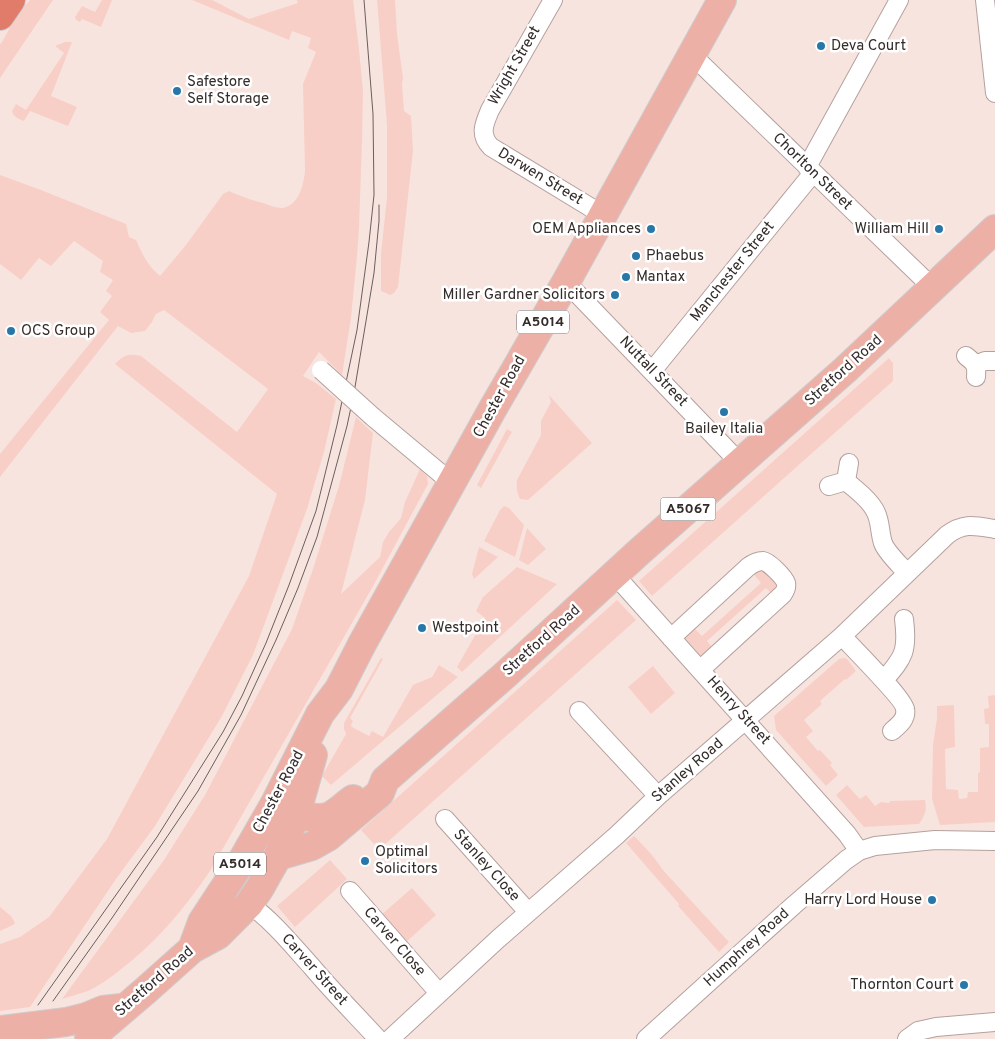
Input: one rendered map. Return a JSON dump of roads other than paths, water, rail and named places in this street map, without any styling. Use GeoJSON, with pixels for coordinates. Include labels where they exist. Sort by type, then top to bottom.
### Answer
{"type":"FeatureCollection","features":[{"type":"Feature","properties":{"kind":"highway"},"geometry":{"type":"LineString","coordinates":[[0,16],[11,0]]}},
{"type":"Feature","properties":{"kind":"main road","name":"Chester Road"},"geometry":{"type":"LineString","coordinates":[[192,949],[202,922],[240,864],[275,803],[320,714],[339,689],[362,644],[722,0]]}},
{"type":"Feature","properties":{"kind":"main road","name":"Stretford Road"},"geometry":{"type":"LineString","coordinates":[[89,1039],[192,949],[218,935],[249,904],[278,856],[312,846],[328,837],[380,793],[385,780],[845,370],[995,230]]}},
{"type":"Feature","properties":{"kind":"main road","name":"Chester Road"},"geometry":{"type":"LineString","coordinates":[[278,856],[296,815],[316,745],[331,716],[339,689]]}},
{"type":"Feature","properties":{"kind":"main road"},"geometry":{"type":"LineString","coordinates":[[202,922],[245,878],[275,831],[287,818],[296,815],[316,818],[330,816],[374,780],[385,780]]}},
{"type":"Feature","properties":{"kind":"main road"},"geometry":{"type":"LineString","coordinates":[[0,1030],[66,1022],[103,1010],[127,1007]]}},
{"type":"Feature","properties":{"kind":"street","name":"Wright Street"},"geometry":{"type":"LineString","coordinates":[[484,134],[484,125],[490,110],[552,0]]}},
{"type":"Feature","properties":{"kind":"street","name":"Manchester Street"},"geometry":{"type":"LineString","coordinates":[[652,371],[810,170],[899,0]]}},
{"type":"Feature","properties":{"kind":"street"},"geometry":{"type":"LineString","coordinates":[[985,0],[994,64],[995,93]]}},
{"type":"Feature","properties":{"kind":"street","name":"Chorlton Street"},"geometry":{"type":"LineString","coordinates":[[692,55],[933,288]]}},
{"type":"Feature","properties":{"kind":"street","name":"Darwen Street"},"geometry":{"type":"LineString","coordinates":[[484,134],[486,142],[492,147],[603,215]]}},
{"type":"Feature","properties":{"kind":"street","name":"Nuttall Street"},"geometry":{"type":"LineString","coordinates":[[566,282],[740,462]]}},
{"type":"Feature","properties":{"kind":"street"},"geometry":{"type":"LineString","coordinates":[[973,366],[985,361],[995,361]]}},
{"type":"Feature","properties":{"kind":"street"},"geometry":{"type":"LineString","coordinates":[[321,370],[452,483]]}},
{"type":"Feature","properties":{"kind":"street"},"geometry":{"type":"LineString","coordinates":[[846,481],[850,463]]}},
{"type":"Feature","properties":{"kind":"street"},"geometry":{"type":"LineString","coordinates":[[829,486],[846,481]]}},
{"type":"Feature","properties":{"kind":"street"},"geometry":{"type":"LineString","coordinates":[[846,481],[870,503],[878,515],[884,546],[907,573]]}},
{"type":"Feature","properties":{"kind":"street","name":"Stanley Road"},"geometry":{"type":"LineString","coordinates":[[390,1039],[658,796],[842,636],[947,535],[957,528],[969,526],[995,529]]}},
{"type":"Feature","properties":{"kind":"street"},"geometry":{"type":"LineString","coordinates":[[671,638],[748,567],[755,563],[767,562],[784,579],[786,590],[783,594],[700,670]]}},
{"type":"Feature","properties":{"kind":"street","name":"Henry Street"},"geometry":{"type":"LineString","coordinates":[[614,574],[847,834],[858,851]]}},
{"type":"Feature","properties":{"kind":"street"},"geometry":{"type":"LineString","coordinates":[[884,680],[898,663],[905,650],[906,634],[904,619]]}},
{"type":"Feature","properties":{"kind":"street"},"geometry":{"type":"LineString","coordinates":[[842,636],[906,706],[906,715],[902,722],[892,731]]}},
{"type":"Feature","properties":{"kind":"street"},"geometry":{"type":"LineString","coordinates":[[580,711],[658,796]]}},
{"type":"Feature","properties":{"kind":"street","name":"Stanley Close"},"geometry":{"type":"LineString","coordinates":[[445,819],[528,912]]}},
{"type":"Feature","properties":{"kind":"street","name":"Humphrey Road"},"geometry":{"type":"LineString","coordinates":[[646,1039],[794,905],[858,851],[876,846],[935,840],[995,841]]}},
{"type":"Feature","properties":{"kind":"street","name":"Carver Close"},"geometry":{"type":"LineString","coordinates":[[350,891],[439,993]]}},
{"type":"Feature","properties":{"kind":"street","name":"Carver Street"},"geometry":{"type":"LineString","coordinates":[[249,904],[270,921],[378,1039]]}},
{"type":"Feature","properties":{"kind":"street"},"geometry":{"type":"LineString","coordinates":[[907,1039],[918,1031],[936,1027],[995,1022]]}},
{"type":"Feature","properties":{"kind":"tram line"},"geometry":{"type":"LineString","coordinates":[[38,1005],[157,837],[223,732],[266,643],[316,511],[357,330],[374,195],[373,114],[364,0]]}},
{"type":"Feature","properties":{"kind":"tram line"},"geometry":{"type":"LineString","coordinates":[[53,1001],[198,791],[241,715],[298,588],[317,537],[354,393],[374,273],[379,205]]}},
{"type":"Feature","properties":{"kind":"place","name":"Deva Court"},"geometry":{"type":"Point","coordinates":[821,46]}},
{"type":"Feature","properties":{"kind":"place","name":"Safestore Self Storage"},"geometry":{"type":"Point","coordinates":[177,91]}},
{"type":"Feature","properties":{"kind":"place","name":"OEM Appliances"},"geometry":{"type":"Point","coordinates":[651,229]}},
{"type":"Feature","properties":{"kind":"place","name":"William Hill"},"geometry":{"type":"Point","coordinates":[939,229]}},
{"type":"Feature","properties":{"kind":"place","name":"Phaebus"},"geometry":{"type":"Point","coordinates":[636,256]}},
{"type":"Feature","properties":{"kind":"place","name":"Mantax"},"geometry":{"type":"Point","coordinates":[626,277]}},
{"type":"Feature","properties":{"kind":"place","name":"Miller Gardner Solicitors"},"geometry":{"type":"Point","coordinates":[615,295]}},
{"type":"Feature","properties":{"kind":"place","name":"OCS Group"},"geometry":{"type":"Point","coordinates":[11,331]}},
{"type":"Feature","properties":{"kind":"place","name":"Bailey Italia"},"geometry":{"type":"Point","coordinates":[724,412]}},
{"type":"Feature","properties":{"kind":"place","name":"Westpoint"},"geometry":{"type":"Point","coordinates":[422,628]}},
{"type":"Feature","properties":{"kind":"place","name":"Optimal Solicitors"},"geometry":{"type":"Point","coordinates":[365,861]}},
{"type":"Feature","properties":{"kind":"place","name":"Harry Lord House"},"geometry":{"type":"Point","coordinates":[932,900]}},
{"type":"Feature","properties":{"kind":"place","name":"Thornton Court"},"geometry":{"type":"Point","coordinates":[964,985]}}]}
